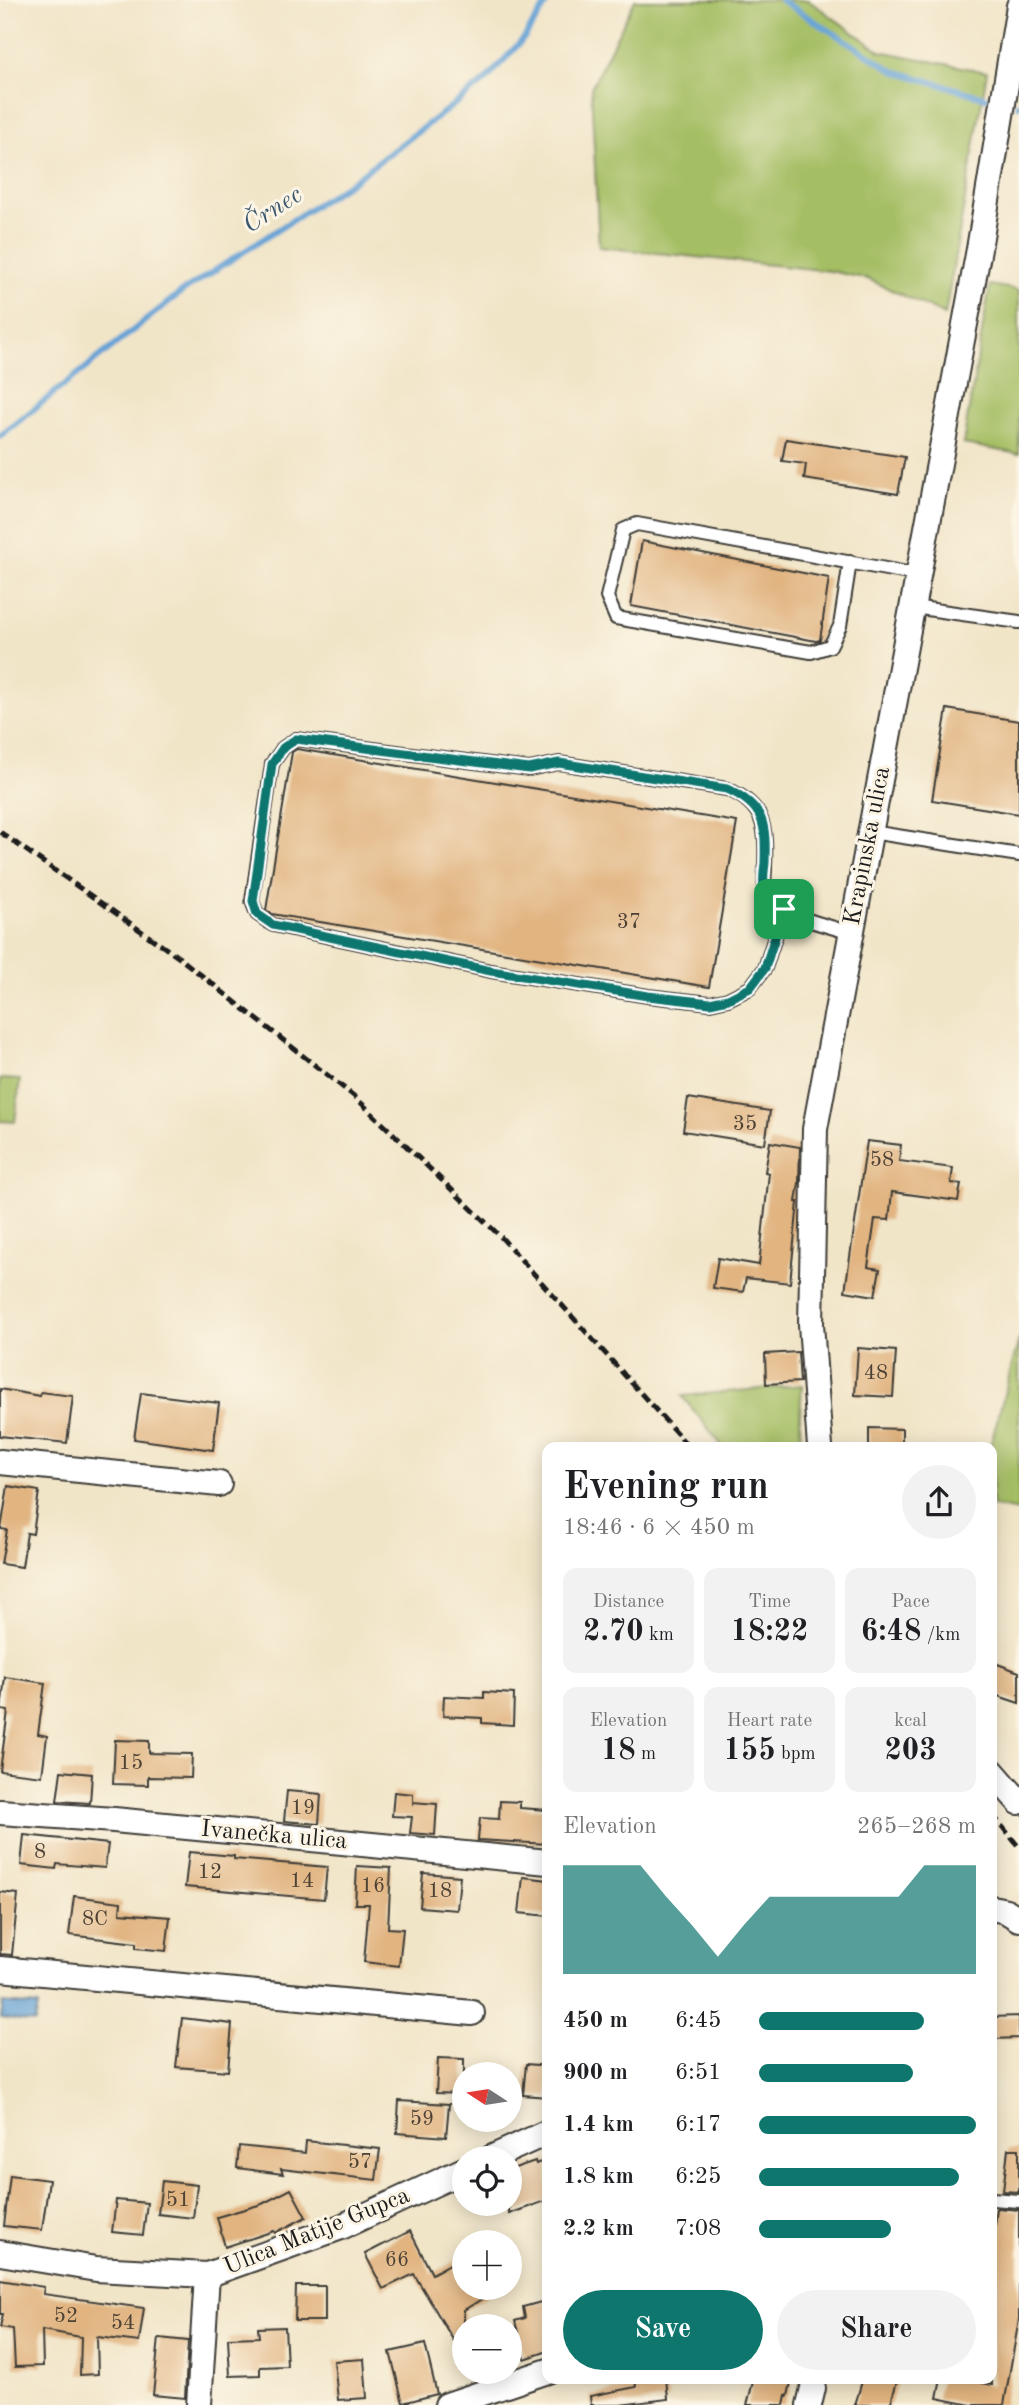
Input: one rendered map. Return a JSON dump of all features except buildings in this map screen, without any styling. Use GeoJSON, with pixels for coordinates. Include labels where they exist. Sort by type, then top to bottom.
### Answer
{"type":"FeatureCollection","features":[{"type":"Feature","properties":{"kind":"street","name":"Krapinska ulica"},"geometry":{"type":"LineString","coordinates":[[820,1442],[811,1324],[815,1129],[1016,49],[1019,6]]}},
{"type":"Feature","properties":{"kind":"street"},"geometry":{"type":"LineString","coordinates":[[0,1462],[219,1484]]}},
{"type":"Feature","properties":{"kind":"street"},"geometry":{"type":"LineString","coordinates":[[997,1777],[1019,1802]]}},
{"type":"Feature","properties":{"kind":"street","name":"Ivanečka ulica"},"geometry":{"type":"LineString","coordinates":[[0,1812],[114,1820],[542,1861]]}},
{"type":"Feature","properties":{"kind":"street"},"geometry":{"type":"LineString","coordinates":[[997,1909],[1019,1919]]}},
{"type":"Feature","properties":{"kind":"street"},"geometry":{"type":"LineString","coordinates":[[0,1969],[472,2013]]}},
{"type":"Feature","properties":{"kind":"street"},"geometry":{"type":"LineString","coordinates":[[517,2146],[542,2135]]}},
{"type":"Feature","properties":{"kind":"street","name":"Ulica Matije Gupca"},"geometry":{"type":"LineString","coordinates":[[0,2253],[96,2269],[207,2275],[341,2227],[452,2176]]}},
{"type":"Feature","properties":{"kind":"street"},"geometry":{"type":"LineString","coordinates":[[199,2405],[207,2275]]}},
{"type":"Feature","properties":{"kind":"street"},"geometry":{"type":"LineString","coordinates":[[450,2404],[542,2373]]}},
{"type":"Feature","properties":{"kind":"lane"},"geometry":{"type":"LineString","coordinates":[[850,562],[840,626],[831,646],[811,652],[616,618],[607,597],[623,530],[637,524],[850,562],[919,575]]}},
{"type":"Feature","properties":{"kind":"lane"},"geometry":{"type":"LineString","coordinates":[[913,607],[1019,622]]}},
{"type":"Feature","properties":{"kind":"lane"},"geometry":{"type":"LineString","coordinates":[[784,909],[765,968],[750,988],[728,999],[710,1003],[491,971],[273,925],[257,914],[253,901],[272,764],[283,748],[296,739],[529,769],[559,763],[727,789],[745,797],[761,814],[765,849],[764,887],[770,898],[784,909],[808,920],[852,933]]}},
{"type":"Feature","properties":{"kind":"lane"},"geometry":{"type":"LineString","coordinates":[[871,832],[1019,855]]}},
{"type":"Feature","properties":{"kind":"lane"},"geometry":{"type":"LineString","coordinates":[[997,2199],[1019,2200]]}},
{"type":"Feature","properties":{"kind":"green space"},"geometry":{"type":"Polygon","coordinates":[[[635,0],[808,0],[880,51],[987,72],[945,315],[868,279],[830,271],[599,247],[591,88],[635,0]]]}},
{"type":"Feature","properties":{"kind":"green space"},"geometry":{"type":"Polygon","coordinates":[[[990,285],[1019,290],[1019,454],[963,444],[990,285]]]}},
{"type":"Feature","properties":{"kind":"green space"},"geometry":{"type":"Polygon","coordinates":[[[0,1079],[20,1080],[15,1122],[0,1121],[0,1079]]]}},
{"type":"Feature","properties":{"kind":"green space"},"geometry":{"type":"Polygon","coordinates":[[[1019,1339],[1019,1511],[997,1507],[997,1442],[991,1442],[1019,1339]]]}},
{"type":"Feature","properties":{"kind":"green space"},"geometry":{"type":"Polygon","coordinates":[[[802,1385],[801,1442],[719,1442],[682,1396],[802,1385]]]}},
{"type":"Feature","properties":{"kind":"water"},"geometry":{"type":"Polygon","coordinates":[[[3,2003],[38,2006],[35,2023],[1,2018],[3,2003]]]}},
{"type":"Feature","properties":{"kind":"waterway","name":"Črnec"},"geometry":{"type":"LineString","coordinates":[[0,436],[180,293],[350,183],[485,81],[524,38],[549,0]]}},
{"type":"Feature","properties":{"kind":"waterway"},"geometry":{"type":"LineString","coordinates":[[781,0],[894,71],[987,98]]}},
{"type":"Feature","properties":{"kind":"railway"},"geometry":{"type":"LineString","coordinates":[[0,832],[181,959],[355,1097],[500,1236],[685,1442]]}},
{"type":"Feature","properties":{"kind":"railway"},"geometry":{"type":"LineString","coordinates":[[997,1820],[1019,1847]]}},
{"type":"Feature","properties":{"kind":"route"},"geometry":{"type":"LineString","coordinates":[[296,739],[529,769],[559,763],[727,789],[745,797],[761,814],[764,830],[764,887],[770,898],[784,909],[765,968],[750,988],[728,999],[710,1003],[491,971],[273,925],[257,914],[253,901],[272,764],[283,748],[296,739]]}}]}
